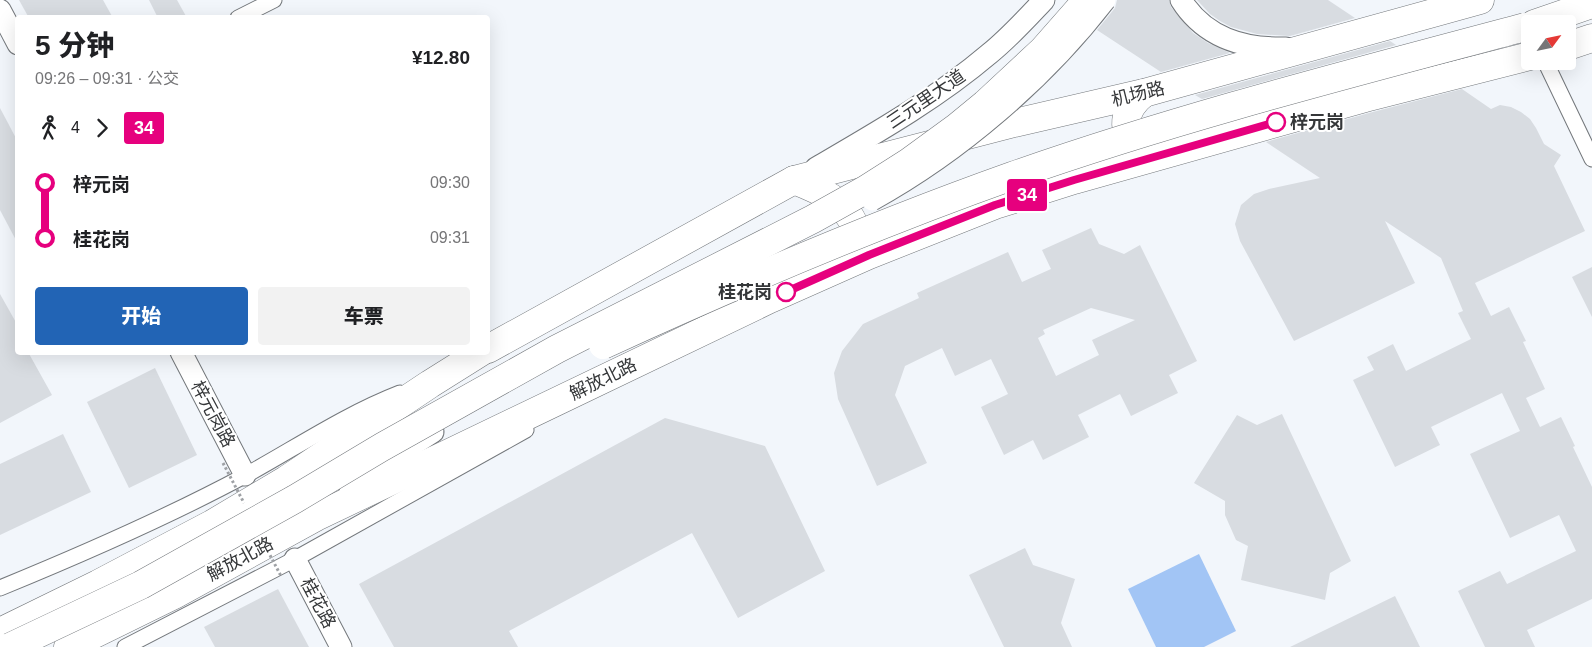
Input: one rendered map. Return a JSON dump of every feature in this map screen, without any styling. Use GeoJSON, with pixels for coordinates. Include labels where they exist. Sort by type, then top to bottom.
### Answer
{"type":"FeatureCollection","features":[{"type":"Feature","properties":{"kind":"highway"},"geometry":{"type":"LineString","coordinates":[[10,647],[83,614],[149,581],[295,499],[382,446],[557,349],[813,219],[865,190],[957,128],[1043,50],[1087,0]]}},
{"type":"Feature","properties":{"kind":"highway","name":"机场路"},"geometry":{"type":"LineString","coordinates":[[794,180],[1014,123],[1144,93],[1480,0]]}},
{"type":"Feature","properties":{"kind":"highway"},"geometry":{"type":"LineString","coordinates":[[1560,15],[1592,4]]}},
{"type":"Feature","properties":{"kind":"highway"},"geometry":{"type":"LineString","coordinates":[[382,446],[644,326],[765,273],[974,190],[1056,161],[1219,110],[1521,27]]}},
{"type":"Feature","properties":{"kind":"highway"},"geometry":{"type":"LineString","coordinates":[[1576,43],[1592,38]]}},
{"type":"Feature","properties":{"kind":"highway"},"geometry":{"type":"LineString","coordinates":[[1144,93],[1134,101],[1127,114],[1126,123],[1129,136],[1138,147],[1156,156],[1365,98],[1521,58]]}},
{"type":"Feature","properties":{"kind":"highway","name":"解放北路"},"geometry":{"type":"LineString","coordinates":[[68,647],[174,595],[316,517],[809,281],[995,205],[1156,156]]}},
{"type":"Feature","properties":{"kind":"highway"},"geometry":{"type":"LineString","coordinates":[[490,348],[794,180],[820,191],[839,203],[852,219],[859,240],[858,251],[853,262]]}},
{"type":"Feature","properties":{"kind":"highway"},"geometry":{"type":"LineString","coordinates":[[0,632],[212,524],[307,466],[476,355]]}},
{"type":"Feature","properties":{"kind":"main road","name":"三元里大道"},"geometry":{"type":"LineString","coordinates":[[794,180],[877,132],[937,94],[989,54],[1020,27],[1044,0]]}},
{"type":"Feature","properties":{"kind":"main road"},"geometry":{"type":"LineString","coordinates":[[316,517],[410,446],[506,389],[910,179],[974,132],[1027,84],[1077,34],[1105,0]]}},
{"type":"Feature","properties":{"kind":"main road"},"geometry":{"type":"LineString","coordinates":[[1181,0],[1187,10],[1205,28],[1241,44],[1284,48],[1316,46]]}},
{"type":"Feature","properties":{"kind":"main road"},"geometry":{"type":"LineString","coordinates":[[0,10],[15,38]]}},
{"type":"Feature","properties":{"kind":"main road","name":"梓元岗路"},"geometry":{"type":"LineString","coordinates":[[182,355],[246,475]]}},
{"type":"Feature","properties":{"kind":"main road","name":"桂花路"},"geometry":{"type":"LineString","coordinates":[[295,559],[341,647]]}},
{"type":"Feature","properties":{"kind":"street"},"geometry":{"type":"LineString","coordinates":[[244,15],[274,0]]}},
{"type":"Feature","properties":{"kind":"street"},"geometry":{"type":"LineString","coordinates":[[1549,70],[1592,159]]}},
{"type":"Feature","properties":{"kind":"street"},"geometry":{"type":"LineString","coordinates":[[125,647],[295,559],[703,331]]}},
{"type":"Feature","properties":{"kind":"street"},"geometry":{"type":"LineString","coordinates":[[0,588],[127,534],[246,475],[379,401],[430,384]]}},
{"type":"Feature","properties":{"kind":"shaded area"},"geometry":{"type":"Polygon","coordinates":[[[1199,554],[1236,631],[1204,647],[1156,647],[1128,589],[1199,554]]]}},
{"type":"Feature","properties":{"kind":"building"},"geometry":{"type":"Polygon","coordinates":[[[19,0],[103,0],[111,15],[27,15],[19,0]]]}},
{"type":"Feature","properties":{"kind":"building"},"geometry":{"type":"Polygon","coordinates":[[[149,0],[177,0],[185,15],[156,15],[149,0]]]}},
{"type":"Feature","properties":{"kind":"building"},"geometry":{"type":"Polygon","coordinates":[[[1117,0],[1169,0],[1171,7],[1193,33],[1208,43],[1230,53],[1161,72],[1097,30],[1115,8],[1117,0]]]}},
{"type":"Feature","properties":{"kind":"building"},"geometry":{"type":"Polygon","coordinates":[[[1197,0],[1328,0],[1355,18],[1290,36],[1257,34],[1231,27],[1220,21],[1210,14],[1197,0]]]}},
{"type":"Feature","properties":{"kind":"building"},"geometry":{"type":"Polygon","coordinates":[[[1390,41],[1396,45],[1202,99],[1195,95],[1390,41]]]}},
{"type":"Feature","properties":{"kind":"building"},"geometry":{"type":"Polygon","coordinates":[[[1462,89],[1491,109],[1500,105],[1511,107],[1530,119],[1544,144],[1561,155],[1554,166],[1585,231],[1475,283],[1491,316],[1509,307],[1526,341],[1523,342],[1545,389],[1526,398],[1540,427],[1561,417],[1592,487],[1592,599],[1527,630],[1535,647],[1485,647],[1458,591],[1500,571],[1507,584],[1576,551],[1559,515],[1510,538],[1470,454],[1520,431],[1502,393],[1431,427],[1440,445],[1395,467],[1353,380],[1374,370],[1367,357],[1393,344],[1406,371],[1471,339],[1458,313],[1463,311],[1441,258],[1385,221],[1415,283],[1294,341],[1240,241],[1235,224],[1241,205],[1254,194],[1320,178],[1266,142],[1462,89]]]}},
{"type":"Feature","properties":{"kind":"building"},"geometry":{"type":"Polygon","coordinates":[[[0,108],[15,136],[15,238],[0,210],[0,108]]]}},
{"type":"Feature","properties":{"kind":"building"},"geometry":{"type":"Polygon","coordinates":[[[1091,228],[1099,244],[1124,254],[1140,245],[1197,361],[1169,375],[1178,393],[1131,416],[1120,394],[1078,415],[1089,437],[1043,460],[1033,440],[1004,455],[981,407],[1008,394],[991,359],[955,376],[942,348],[905,366],[895,395],[927,463],[877,486],[838,399],[834,373],[842,351],[863,324],[919,298],[917,293],[1008,252],[1022,282],[1051,269],[1042,250],[1091,228]],[[1091,308],[1043,330],[1045,334],[1038,338],[1056,376],[1099,355],[1092,340],[1135,320],[1091,308]]]}},
{"type":"Feature","properties":{"kind":"building"},"geometry":{"type":"Polygon","coordinates":[[[1592,267],[1592,317],[1572,277],[1592,267]]]}},
{"type":"Feature","properties":{"kind":"building"},"geometry":{"type":"Polygon","coordinates":[[[0,294],[15,321],[15,355],[30,355],[52,395],[0,423],[0,294]]]}},
{"type":"Feature","properties":{"kind":"building"},"geometry":{"type":"Polygon","coordinates":[[[155,368],[197,455],[129,488],[87,402],[155,368]]]}},
{"type":"Feature","properties":{"kind":"building"},"geometry":{"type":"Polygon","coordinates":[[[1282,414],[1351,561],[1330,573],[1325,600],[1241,580],[1248,546],[1236,540],[1225,515],[1225,501],[1194,483],[1237,415],[1257,425],[1282,414]]]}},
{"type":"Feature","properties":{"kind":"building"},"geometry":{"type":"Polygon","coordinates":[[[665,418],[765,446],[825,571],[738,618],[692,533],[509,631],[518,647],[394,647],[359,584],[665,418]]]}},
{"type":"Feature","properties":{"kind":"building"},"geometry":{"type":"Polygon","coordinates":[[[63,434],[91,492],[0,535],[0,464],[63,434]]]}},
{"type":"Feature","properties":{"kind":"building"},"geometry":{"type":"Polygon","coordinates":[[[1025,548],[1033,565],[1075,579],[1061,623],[1072,647],[1004,647],[969,575],[1025,548]]]}},
{"type":"Feature","properties":{"kind":"building"},"geometry":{"type":"Polygon","coordinates":[[[278,589],[309,647],[215,647],[204,627],[278,589]]]}},
{"type":"Feature","properties":{"kind":"building"},"geometry":{"type":"Polygon","coordinates":[[[1395,596],[1420,647],[1290,647],[1395,596]]]}},
{"type":"Feature","properties":{"kind":"bus line","name":"34"},"geometry":{"type":"LineString","coordinates":[[786,292],[869,255],[995,205],[1127,164],[1276,122]]}},
{"type":"Feature","properties":{"kind":"place","name":"梓元岗"},"geometry":{"type":"Point","coordinates":[1276,122]}},
{"type":"Feature","properties":{"kind":"place","name":"桂花岗"},"geometry":{"type":"Point","coordinates":[786,292]}}]}
